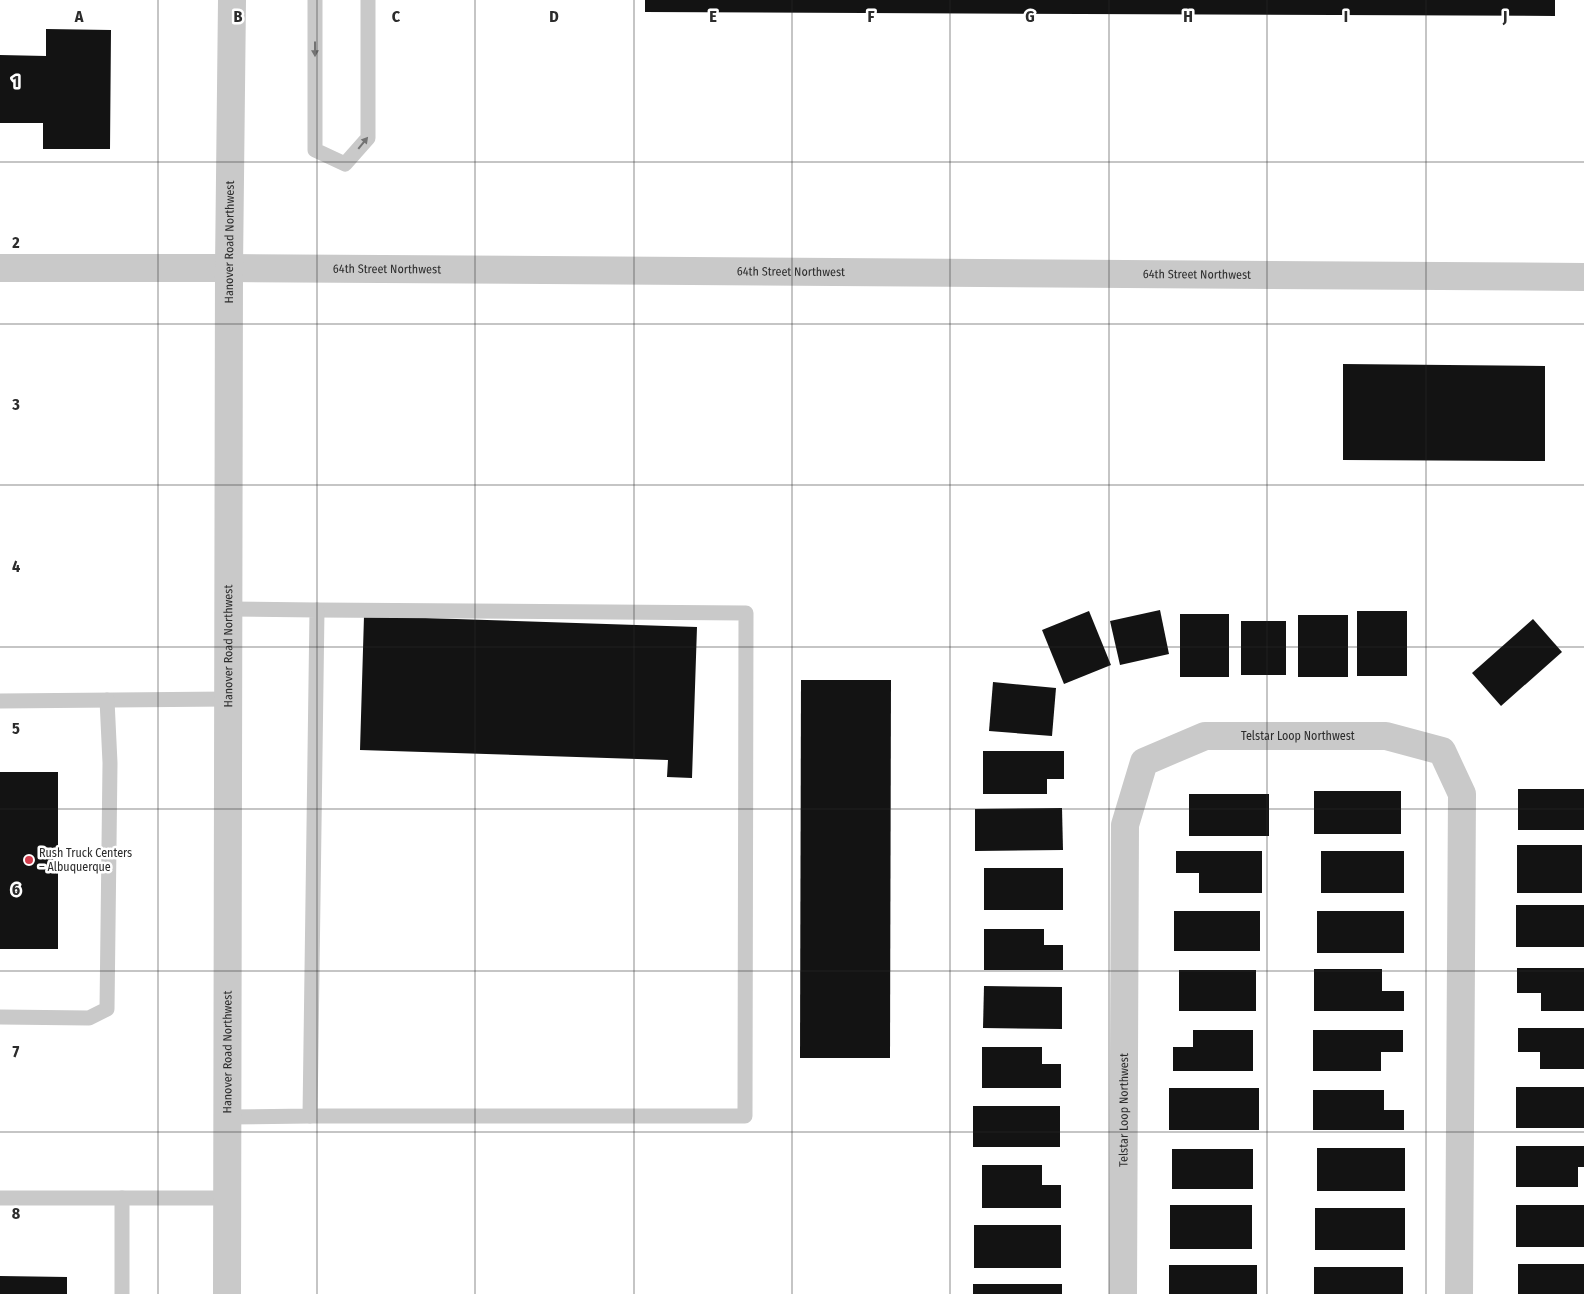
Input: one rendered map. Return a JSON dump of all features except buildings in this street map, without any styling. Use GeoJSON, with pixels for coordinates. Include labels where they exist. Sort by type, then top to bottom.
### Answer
{"type":"FeatureCollection","features":[{"type":"Feature","properties":{"kind":"street","name":"Hanover Road Northwest"},"geometry":{"type":"LineString","coordinates":[[228,1294],[229,268],[232,0]]}},
{"type":"Feature","properties":{"kind":"street","name":"64th Street Northwest"},"geometry":{"type":"LineString","coordinates":[[0,268],[1584,277]]}},
{"type":"Feature","properties":{"kind":"street","name":"Telstar Loop Northwest"},"geometry":{"type":"LineString","coordinates":[[1123,1294],[1125,825],[1144,762],[1205,736],[1386,736],[1442,751],[1462,794],[1459,1294]]}},
{"type":"Feature","properties":{"kind":"lane"},"geometry":{"type":"LineString","coordinates":[[314,0],[314,150],[345,164],[368,138],[368,0]]}},
{"type":"Feature","properties":{"kind":"lane"},"geometry":{"type":"LineString","coordinates":[[228,1117],[745,1116],[746,613],[229,610]]}},
{"type":"Feature","properties":{"kind":"lane"},"geometry":{"type":"LineString","coordinates":[[310,1116],[317,610]]}},
{"type":"Feature","properties":{"kind":"lane"},"geometry":{"type":"LineString","coordinates":[[0,701],[228,699]]}},
{"type":"Feature","properties":{"kind":"lane"},"geometry":{"type":"LineString","coordinates":[[0,1017],[89,1018],[107,1009],[110,763],[107,700]]}},
{"type":"Feature","properties":{"kind":"lane"},"geometry":{"type":"LineString","coordinates":[[0,1198],[228,1198]]}},
{"type":"Feature","properties":{"kind":"lane"},"geometry":{"type":"LineString","coordinates":[[122,1198],[122,1294]]}},
{"type":"Feature","properties":{"kind":"place","name":"Rush Truck Centers – Albuquerque"},"geometry":{"type":"Point","coordinates":[29,860]}}]}
